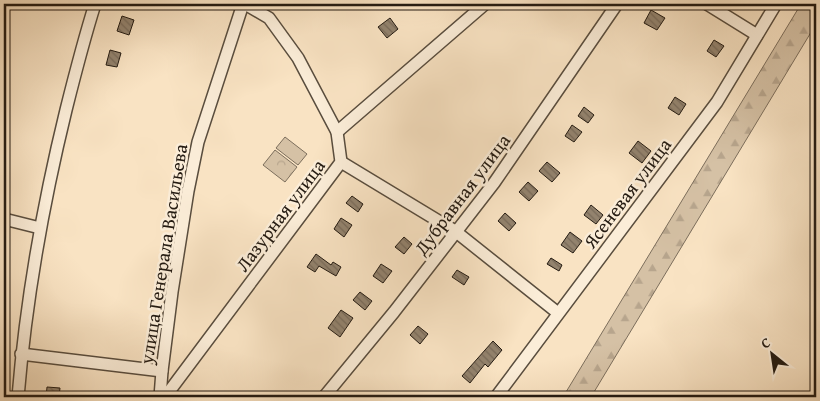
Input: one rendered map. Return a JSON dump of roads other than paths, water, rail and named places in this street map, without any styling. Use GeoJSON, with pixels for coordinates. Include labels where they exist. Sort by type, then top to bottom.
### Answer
{"type":"FeatureCollection","features":[{"type":"Feature","properties":{"kind":"street"},"geometry":{"type":"LineString","coordinates":[[18,397],[26,312],[40,228],[54,159],[85,34],[95,4]]}},
{"type":"Feature","properties":{"kind":"street","name":"Лазурная улица"},"geometry":{"type":"LineString","coordinates":[[164,397],[342,162],[337,132],[298,58],[269,18],[244,4]]}},
{"type":"Feature","properties":{"kind":"street","name":"улица Генерала Васильева"},"geometry":{"type":"LineString","coordinates":[[160,397],[173,282],[198,142],[244,4]]}},
{"type":"Feature","properties":{"kind":"street"},"geometry":{"type":"LineString","coordinates":[[337,132],[485,4]]}},
{"type":"Feature","properties":{"kind":"street","name":"Дубравная улица"},"geometry":{"type":"LineString","coordinates":[[324,397],[394,312],[494,183],[618,4]]}},
{"type":"Feature","properties":{"kind":"street"},"geometry":{"type":"LineString","coordinates":[[707,4],[757,35]]}},
{"type":"Feature","properties":{"kind":"street","name":"Ясеневая улица"},"geometry":{"type":"LineString","coordinates":[[496,397],[717,102],[776,4]]}},
{"type":"Feature","properties":{"kind":"street"},"geometry":{"type":"LineString","coordinates":[[342,162],[455,231],[558,313]]}},
{"type":"Feature","properties":{"kind":"street"},"geometry":{"type":"LineString","coordinates":[[4,219],[40,228]]}},
{"type":"Feature","properties":{"kind":"street"},"geometry":{"type":"LineString","coordinates":[[21,354],[162,371]]}}]}
